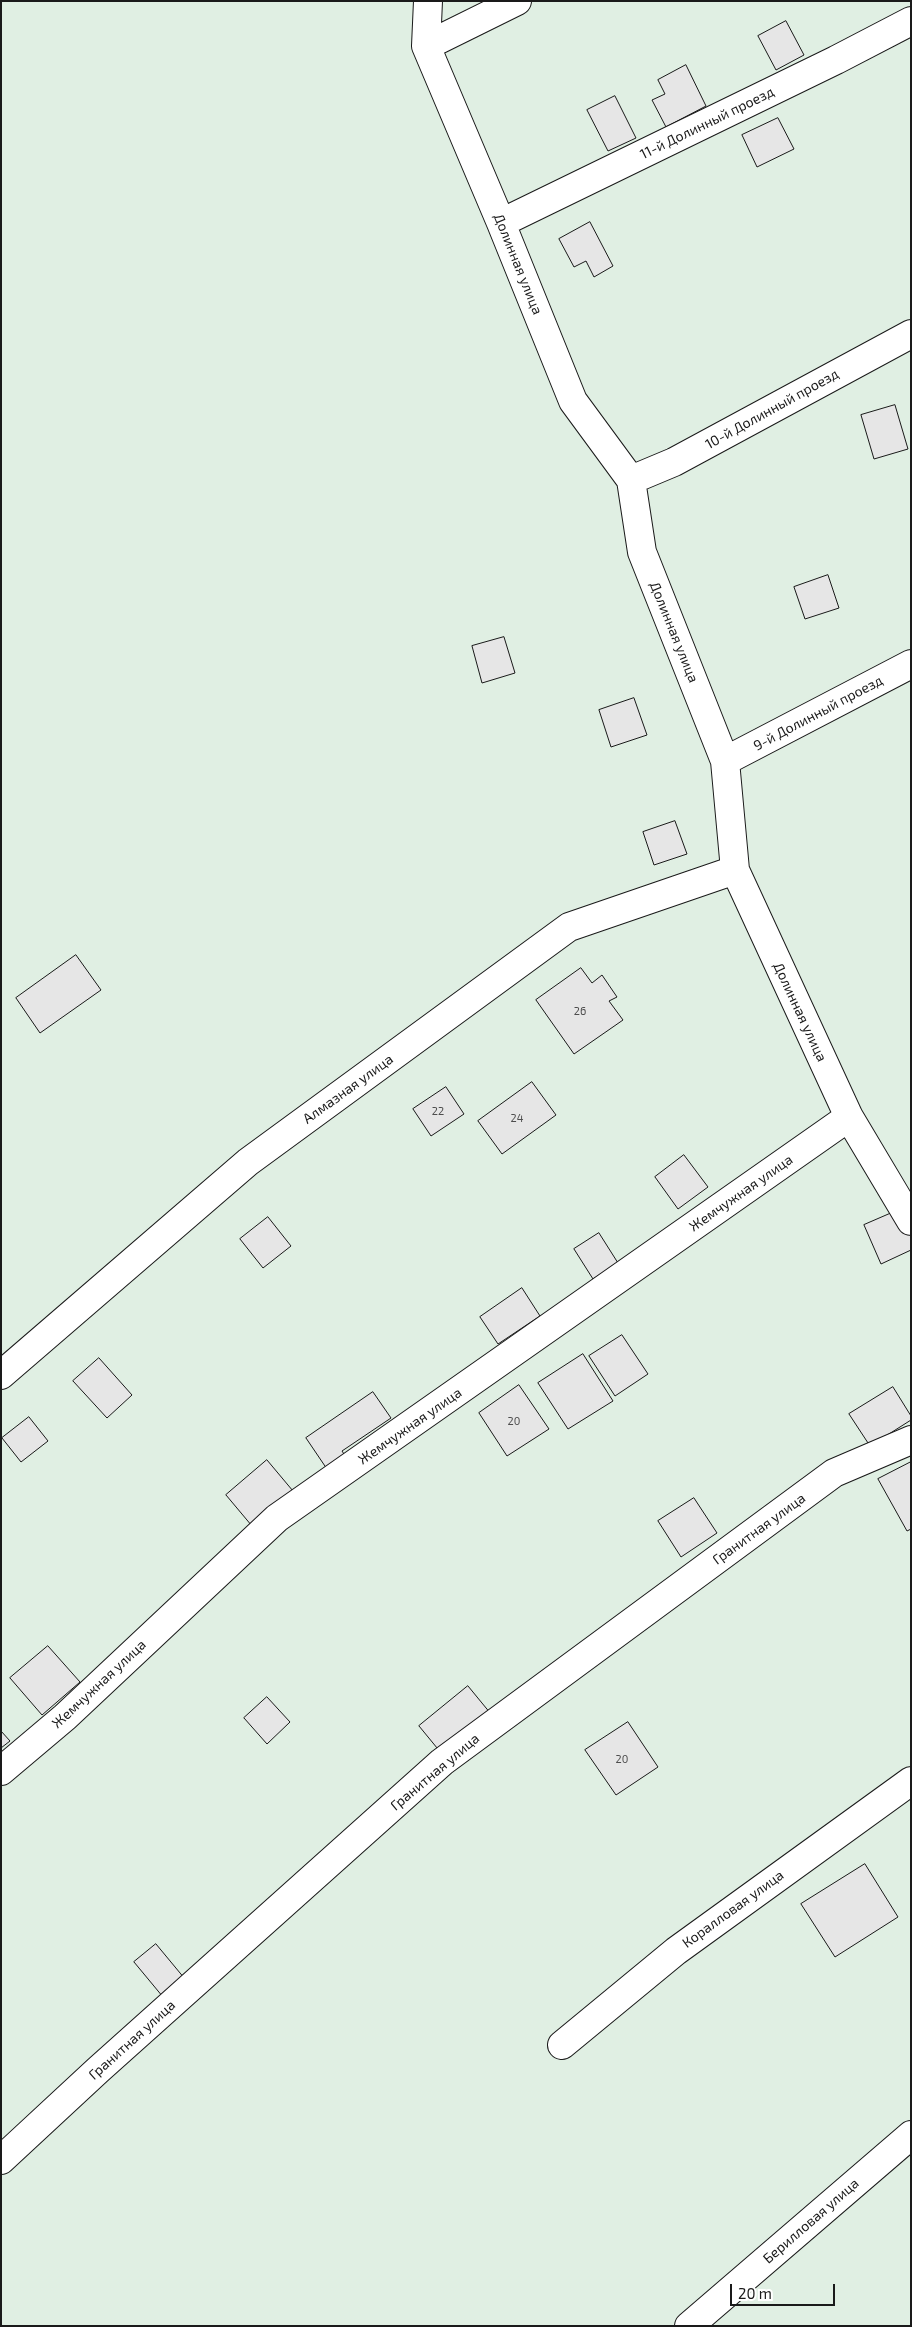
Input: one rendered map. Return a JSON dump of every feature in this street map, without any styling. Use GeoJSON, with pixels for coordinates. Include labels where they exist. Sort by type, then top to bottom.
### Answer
{"type":"FeatureCollection","features":[{"type":"Feature","properties":{"kind":"street"},"geometry":{"type":"LineString","coordinates":[[428,1],[426,46],[517,1]]}},
{"type":"Feature","properties":{"kind":"street","name":"11-й Долинный проезд"},"geometry":{"type":"LineString","coordinates":[[501,223],[911,22]]}},
{"type":"Feature","properties":{"kind":"street","name":"Долинная улица"},"geometry":{"type":"LineString","coordinates":[[426,46],[501,223],[573,401],[631,480],[642,552],[725,761],[735,870],[848,1117],[911,1221]]}},
{"type":"Feature","properties":{"kind":"street","name":"10-й Долинный проезд"},"geometry":{"type":"LineString","coordinates":[[631,480],[674,462],[911,334]]}},
{"type":"Feature","properties":{"kind":"street","name":"9-й Долинный проезд"},"geometry":{"type":"LineString","coordinates":[[725,761],[911,664]]}},
{"type":"Feature","properties":{"kind":"street","name":"Алмазная улица"},"geometry":{"type":"LineString","coordinates":[[1,1375],[248,1162],[569,927],[735,870]]}},
{"type":"Feature","properties":{"kind":"street","name":"Жемчужная улица"},"geometry":{"type":"LineString","coordinates":[[1,1771],[65,1717],[277,1518],[848,1117]]}},
{"type":"Feature","properties":{"kind":"street","name":"Гранитная улица"},"geometry":{"type":"LineString","coordinates":[[1,2160],[98,2070],[442,1762],[834,1473],[911,1440]]}},
{"type":"Feature","properties":{"kind":"street","name":"Коралловая улица"},"geometry":{"type":"LineString","coordinates":[[562,2044],[676,1951],[911,1781]]}},
{"type":"Feature","properties":{"kind":"street","name":"Берилловая улица"},"geometry":{"type":"LineString","coordinates":[[689,2326],[911,2135]]}},
{"type":"Feature","properties":{"kind":"green space"},"geometry":{"type":"Polygon","coordinates":[[[1,1],[911,1],[911,2326],[1,2326],[1,1]]]}},
{"type":"Feature","properties":{"kind":"building"},"geometry":{"type":"Polygon","coordinates":[[[786,21],[804,55],[776,70],[758,36],[786,21]]]}},
{"type":"Feature","properties":{"kind":"building"},"geometry":{"type":"Polygon","coordinates":[[[686,65],[706,106],[666,127],[652,100],[665,94],[658,80],[686,65]]]}},
{"type":"Feature","properties":{"kind":"building"},"geometry":{"type":"Polygon","coordinates":[[[615,96],[636,138],[608,151],[587,110],[615,96]]]}},
{"type":"Feature","properties":{"kind":"building"},"geometry":{"type":"Polygon","coordinates":[[[778,118],[794,149],[757,167],[742,135],[778,118]]]}},
{"type":"Feature","properties":{"kind":"building"},"geometry":{"type":"Polygon","coordinates":[[[590,222],[613,266],[594,277],[586,261],[574,267],[559,239],[590,222]]]}},
{"type":"Feature","properties":{"kind":"building"},"geometry":{"type":"Polygon","coordinates":[[[895,405],[908,449],[874,459],[861,415],[895,405]]]}},
{"type":"Feature","properties":{"kind":"building"},"geometry":{"type":"Polygon","coordinates":[[[828,575],[839,608],[805,619],[794,587],[828,575]]]}},
{"type":"Feature","properties":{"kind":"building"},"geometry":{"type":"Polygon","coordinates":[[[504,637],[515,673],[482,683],[472,646],[504,637]]]}},
{"type":"Feature","properties":{"kind":"building"},"geometry":{"type":"Polygon","coordinates":[[[634,698],[647,735],[611,747],[599,710],[634,698]]]}},
{"type":"Feature","properties":{"kind":"building"},"geometry":{"type":"Polygon","coordinates":[[[675,821],[687,854],[654,865],[643,832],[675,821]]]}},
{"type":"Feature","properties":{"kind":"building"},"geometry":{"type":"Polygon","coordinates":[[[76,955],[101,990],[40,1033],[16,998],[76,955]]]}},
{"type":"Feature","properties":{"kind":"building"},"geometry":{"type":"Polygon","coordinates":[[[581,968],[592,983],[602,975],[617,997],[609,1001],[623,1020],[574,1054],[536,1000],[581,968]]]}},
{"type":"Feature","properties":{"kind":"building"},"geometry":{"type":"Polygon","coordinates":[[[532,1082],[556,1115],[502,1154],[478,1121],[532,1082]]]}},
{"type":"Feature","properties":{"kind":"building"},"geometry":{"type":"Polygon","coordinates":[[[446,1087],[464,1114],[431,1136],[413,1109],[446,1087]]]}},
{"type":"Feature","properties":{"kind":"building"},"geometry":{"type":"Polygon","coordinates":[[[684,1155],[708,1187],[678,1209],[655,1177],[684,1155]]]}},
{"type":"Feature","properties":{"kind":"building"},"geometry":{"type":"Polygon","coordinates":[[[901,1209],[911,1233],[911,1250],[881,1264],[864,1225],[901,1209]]]}},
{"type":"Feature","properties":{"kind":"building"},"geometry":{"type":"Polygon","coordinates":[[[268,1217],[291,1246],[263,1268],[240,1239],[268,1217]]]}},
{"type":"Feature","properties":{"kind":"building"},"geometry":{"type":"Polygon","coordinates":[[[599,1233],[618,1263],[593,1279],[574,1249],[599,1233]]]}},
{"type":"Feature","properties":{"kind":"building"},"geometry":{"type":"Polygon","coordinates":[[[522,1288],[540,1316],[498,1344],[480,1317],[522,1288]]]}},
{"type":"Feature","properties":{"kind":"building"},"geometry":{"type":"Polygon","coordinates":[[[622,1335],[648,1374],[615,1396],[589,1356],[622,1335]]]}},
{"type":"Feature","properties":{"kind":"building"},"geometry":{"type":"Polygon","coordinates":[[[583,1354],[613,1401],[568,1429],[538,1383],[583,1354]]]}},
{"type":"Feature","properties":{"kind":"building"},"geometry":{"type":"Polygon","coordinates":[[[99,1358],[132,1395],[107,1418],[73,1381],[99,1358]]]}},
{"type":"Feature","properties":{"kind":"building"},"geometry":{"type":"Polygon","coordinates":[[[519,1385],[549,1429],[507,1456],[479,1413],[519,1385]]]}},
{"type":"Feature","properties":{"kind":"building"},"geometry":{"type":"Polygon","coordinates":[[[893,1387],[911,1416],[911,1420],[870,1446],[849,1414],[893,1387]]]}},
{"type":"Feature","properties":{"kind":"building"},"geometry":{"type":"Polygon","coordinates":[[[373,1392],[391,1418],[342,1451],[348,1460],[329,1472],[306,1438],[373,1392]]]}},
{"type":"Feature","properties":{"kind":"building"},"geometry":{"type":"Polygon","coordinates":[[[29,1417],[48,1441],[21,1462],[2,1438],[29,1417]]]}},
{"type":"Feature","properties":{"kind":"building"},"geometry":{"type":"Polygon","coordinates":[[[267,1460],[293,1491],[252,1526],[226,1495],[267,1460]]]}},
{"type":"Feature","properties":{"kind":"building"},"geometry":{"type":"Polygon","coordinates":[[[911,1462],[911,1529],[907,1531],[878,1479],[911,1462]]]}},
{"type":"Feature","properties":{"kind":"building"},"geometry":{"type":"Polygon","coordinates":[[[694,1498],[717,1533],[681,1557],[658,1521],[694,1498]]]}},
{"type":"Feature","properties":{"kind":"building"},"geometry":{"type":"Polygon","coordinates":[[[48,1646],[80,1682],[42,1715],[10,1678],[48,1646]]]}},
{"type":"Feature","properties":{"kind":"building"},"geometry":{"type":"Polygon","coordinates":[[[468,1686],[491,1714],[442,1754],[419,1726],[468,1686]]]}},
{"type":"Feature","properties":{"kind":"building"},"geometry":{"type":"Polygon","coordinates":[[[267,1697],[290,1722],[267,1744],[244,1718],[267,1697]]]}},
{"type":"Feature","properties":{"kind":"building"},"geometry":{"type":"Polygon","coordinates":[[[628,1722],[658,1767],[616,1795],[585,1750],[628,1722]]]}},
{"type":"Feature","properties":{"kind":"building"},"geometry":{"type":"Polygon","coordinates":[[[1,1731],[10,1741],[1,1748],[1,1731]]]}},
{"type":"Feature","properties":{"kind":"building"},"geometry":{"type":"Polygon","coordinates":[[[865,1864],[898,1917],[835,1957],[801,1904],[865,1864]]]}},
{"type":"Feature","properties":{"kind":"building"},"geometry":{"type":"Polygon","coordinates":[[[156,1944],[190,1985],[168,2003],[134,1962],[156,1944]]]}}]}
